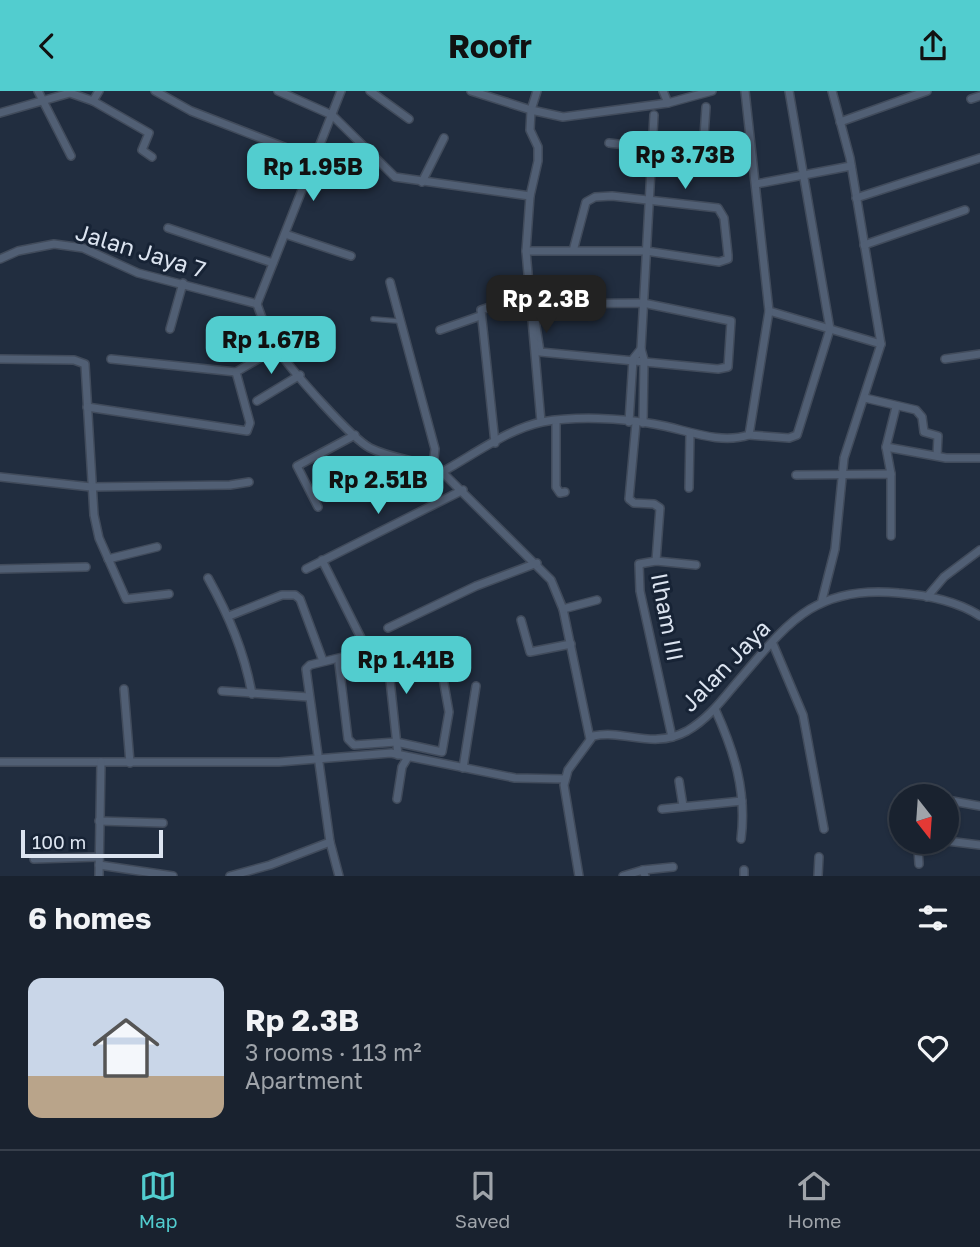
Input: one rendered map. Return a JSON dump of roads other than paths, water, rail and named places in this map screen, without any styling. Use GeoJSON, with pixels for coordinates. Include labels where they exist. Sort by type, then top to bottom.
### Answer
{"type":"FeatureCollection","features":[{"type":"Feature","properties":{"kind":"street"},"geometry":{"type":"LineString","coordinates":[[38,91],[71,156]]}},
{"type":"Feature","properties":{"kind":"street"},"geometry":{"type":"LineString","coordinates":[[93,101],[99,91]]}},
{"type":"Feature","properties":{"kind":"street"},"geometry":{"type":"LineString","coordinates":[[155,91],[191,111],[314,159]]}},
{"type":"Feature","properties":{"kind":"street"},"geometry":{"type":"LineString","coordinates":[[278,91],[332,115],[395,177],[530,196]]}},
{"type":"Feature","properties":{"kind":"street"},"geometry":{"type":"LineString","coordinates":[[341,91],[257,304],[263,323],[277,348],[355,435],[367,446],[399,460],[433,466],[442,471],[537,563],[551,580],[563,609],[590,739],[568,770],[565,779],[579,876]]}},
{"type":"Feature","properties":{"kind":"street"},"geometry":{"type":"LineString","coordinates":[[370,91],[409,119]]}},
{"type":"Feature","properties":{"kind":"street"},"geometry":{"type":"LineString","coordinates":[[471,91],[563,117],[668,103],[712,91]]}},
{"type":"Feature","properties":{"kind":"street"},"geometry":{"type":"LineString","coordinates":[[537,91],[531,110],[530,130],[538,152],[530,196],[526,251],[541,422]]}},
{"type":"Feature","properties":{"kind":"street"},"geometry":{"type":"LineString","coordinates":[[663,91],[668,103]]}},
{"type":"Feature","properties":{"kind":"street"},"geometry":{"type":"LineString","coordinates":[[745,91],[769,310],[749,435]]}},
{"type":"Feature","properties":{"kind":"street"},"geometry":{"type":"LineString","coordinates":[[442,471],[541,422],[636,423],[725,439],[749,435],[782,438],[797,435],[830,328],[789,91]]}},
{"type":"Feature","properties":{"kind":"street"},"geometry":{"type":"LineString","coordinates":[[822,600],[835,549],[844,458],[881,344],[851,166],[832,91]]}},
{"type":"Feature","properties":{"kind":"street"},"geometry":{"type":"LineString","coordinates":[[840,122],[928,91]]}},
{"type":"Feature","properties":{"kind":"street"},"geometry":{"type":"LineString","coordinates":[[0,113],[70,93],[93,101],[149,133],[142,150],[152,157]]}},
{"type":"Feature","properties":{"kind":"street"},"geometry":{"type":"LineString","coordinates":[[971,99],[980,96]]}},
{"type":"Feature","properties":{"kind":"street"},"geometry":{"type":"LineString","coordinates":[[703,151],[706,107]]}},
{"type":"Feature","properties":{"kind":"street"},"geometry":{"type":"LineString","coordinates":[[636,423],[643,387],[641,349],[654,115]]}},
{"type":"Feature","properties":{"kind":"street"},"geometry":{"type":"LineString","coordinates":[[422,182],[444,138]]}},
{"type":"Feature","properties":{"kind":"street"},"geometry":{"type":"LineString","coordinates":[[609,143],[652,145],[721,154]]}},
{"type":"Feature","properties":{"kind":"street"},"geometry":{"type":"LineString","coordinates":[[856,198],[980,157]]}},
{"type":"Feature","properties":{"kind":"street"},"geometry":{"type":"LineString","coordinates":[[756,184],[851,166]]}},
{"type":"Feature","properties":{"kind":"street"},"geometry":{"type":"LineString","coordinates":[[526,251],[573,251],[646,251],[719,262],[727,259],[728,255],[723,214],[718,208],[619,196],[589,199],[573,251]]}},
{"type":"Feature","properties":{"kind":"street"},"geometry":{"type":"LineString","coordinates":[[864,245],[965,210]]}},
{"type":"Feature","properties":{"kind":"street"},"geometry":{"type":"LineString","coordinates":[[168,228],[273,263]]}},
{"type":"Feature","properties":{"kind":"street"},"geometry":{"type":"LineString","coordinates":[[285,235],[351,256]]}},
{"type":"Feature","properties":{"kind":"street","name":"Jalan Jaya 7"},"geometry":{"type":"LineString","coordinates":[[0,259],[18,251],[54,244],[83,248],[138,273],[257,304]]}},
{"type":"Feature","properties":{"kind":"street"},"geometry":{"type":"LineString","coordinates":[[390,282],[435,449],[433,466]]}},
{"type":"Feature","properties":{"kind":"street"},"geometry":{"type":"LineString","coordinates":[[170,328],[183,283]]}},
{"type":"Feature","properties":{"kind":"street"},"geometry":{"type":"LineString","coordinates":[[495,443],[480,316],[485,307],[529,293]]}},
{"type":"Feature","properties":{"kind":"street"},"geometry":{"type":"LineString","coordinates":[[643,303],[719,316],[732,321],[726,369],[540,352],[534,306],[643,303]]}},
{"type":"Feature","properties":{"kind":"street"},"geometry":{"type":"LineString","coordinates":[[769,310],[881,344]]}},
{"type":"Feature","properties":{"kind":"street"},"geometry":{"type":"LineString","coordinates":[[440,330],[480,316]]}},
{"type":"Feature","properties":{"kind":"street"},"geometry":{"type":"LineString","coordinates":[[111,359],[236,372],[277,348]]}},
{"type":"Feature","properties":{"kind":"street"},"geometry":{"type":"LineString","coordinates":[[636,423],[631,388],[633,359],[641,349]]}},
{"type":"Feature","properties":{"kind":"street"},"geometry":{"type":"LineString","coordinates":[[945,359],[980,354]]}},
{"type":"Feature","properties":{"kind":"street"},"geometry":{"type":"LineString","coordinates":[[0,359],[84,362],[87,371],[93,515],[108,559],[129,601],[169,594]]}},
{"type":"Feature","properties":{"kind":"street"},"geometry":{"type":"LineString","coordinates":[[87,407],[247,431],[250,423],[236,372]]}},
{"type":"Feature","properties":{"kind":"street"},"geometry":{"type":"LineString","coordinates":[[257,401],[300,375]]}},
{"type":"Feature","properties":{"kind":"street"},"geometry":{"type":"LineString","coordinates":[[631,388],[643,387]]}},
{"type":"Feature","properties":{"kind":"street"},"geometry":{"type":"LineString","coordinates":[[865,398],[916,410],[922,417],[924,432],[938,436],[937,456]]}},
{"type":"Feature","properties":{"kind":"street"},"geometry":{"type":"LineString","coordinates":[[891,536],[891,474],[886,447],[896,407]]}},
{"type":"Feature","properties":{"kind":"street"},"geometry":{"type":"LineString","coordinates":[[555,421],[556,487],[560,493],[565,492]]}},
{"type":"Feature","properties":{"kind":"street","name":"Ilham III"},"geometry":{"type":"LineString","coordinates":[[636,423],[629,499],[634,503],[657,505],[660,509],[656,561]]}},
{"type":"Feature","properties":{"kind":"street"},"geometry":{"type":"LineString","coordinates":[[689,488],[690,433]]}},
{"type":"Feature","properties":{"kind":"street"},"geometry":{"type":"LineString","coordinates":[[318,507],[297,466],[355,435]]}},
{"type":"Feature","properties":{"kind":"street"},"geometry":{"type":"LineString","coordinates":[[886,447],[937,456],[980,458]]}},
{"type":"Feature","properties":{"kind":"street"},"geometry":{"type":"LineString","coordinates":[[796,475],[891,474]]}},
{"type":"Feature","properties":{"kind":"street"},"geometry":{"type":"LineString","coordinates":[[0,477],[91,487],[230,485],[249,482]]}},
{"type":"Feature","properties":{"kind":"street"},"geometry":{"type":"LineString","coordinates":[[306,569],[463,490]]}},
{"type":"Feature","properties":{"kind":"street"},"geometry":{"type":"LineString","coordinates":[[108,559],[157,547]]}},
{"type":"Feature","properties":{"kind":"street"},"geometry":{"type":"LineString","coordinates":[[927,597],[944,577],[980,550]]}},
{"type":"Feature","properties":{"kind":"street"},"geometry":{"type":"LineString","coordinates":[[322,560],[366,648],[359,653],[307,666],[317,758],[330,842],[339,876]]}},
{"type":"Feature","properties":{"kind":"street","name":"Ilham III"},"geometry":{"type":"LineString","coordinates":[[672,737],[639,573],[640,562],[696,565]]}},
{"type":"Feature","properties":{"kind":"street"},"geometry":{"type":"LineString","coordinates":[[388,628],[476,586],[537,563]]}},
{"type":"Feature","properties":{"kind":"street"},"geometry":{"type":"LineString","coordinates":[[0,569],[86,567]]}},
{"type":"Feature","properties":{"kind":"street"},"geometry":{"type":"LineString","coordinates":[[208,578],[244,653],[252,694]]}},
{"type":"Feature","properties":{"kind":"street","name":"Jalan Jaya"},"geometry":{"type":"LineString","coordinates":[[590,739],[602,735],[647,741],[672,737],[693,727],[715,709],[798,615],[822,600],[881,591],[927,597],[960,606],[980,616]]}},
{"type":"Feature","properties":{"kind":"street"},"geometry":{"type":"LineString","coordinates":[[229,617],[282,596],[295,595],[300,599],[323,661]]}},
{"type":"Feature","properties":{"kind":"street"},"geometry":{"type":"LineString","coordinates":[[563,609],[597,600]]}},
{"type":"Feature","properties":{"kind":"street"},"geometry":{"type":"LineString","coordinates":[[520,619],[530,652],[571,643]]}},
{"type":"Feature","properties":{"kind":"street"},"geometry":{"type":"LineString","coordinates":[[773,644],[803,715],[824,829]]}},
{"type":"Feature","properties":{"kind":"street"},"geometry":{"type":"LineString","coordinates":[[387,652],[398,755]]}},
{"type":"Feature","properties":{"kind":"street"},"geometry":{"type":"LineString","coordinates":[[387,652],[437,658],[448,698],[448,726],[442,752],[396,743],[351,744],[338,680],[339,664],[387,652]]}},
{"type":"Feature","properties":{"kind":"street"},"geometry":{"type":"LineString","coordinates":[[463,768],[477,686]]}},
{"type":"Feature","properties":{"kind":"street"},"geometry":{"type":"LineString","coordinates":[[124,689],[130,763]]}},
{"type":"Feature","properties":{"kind":"street"},"geometry":{"type":"LineString","coordinates":[[222,691],[309,697]]}},
{"type":"Feature","properties":{"kind":"street"},"geometry":{"type":"LineString","coordinates":[[715,709],[738,769],[742,801],[741,839]]}},
{"type":"Feature","properties":{"kind":"street"},"geometry":{"type":"LineString","coordinates":[[0,762],[268,762],[398,755],[515,778],[565,779]]}},
{"type":"Feature","properties":{"kind":"street"},"geometry":{"type":"LineString","coordinates":[[397,799],[402,767],[408,757]]}},
{"type":"Feature","properties":{"kind":"street"},"geometry":{"type":"LineString","coordinates":[[99,876],[102,762]]}},
{"type":"Feature","properties":{"kind":"street"},"geometry":{"type":"LineString","coordinates":[[679,781],[683,806]]}},
{"type":"Feature","properties":{"kind":"street"},"geometry":{"type":"LineString","coordinates":[[662,809],[742,801]]}},
{"type":"Feature","properties":{"kind":"street"},"geometry":{"type":"LineString","coordinates":[[959,802],[980,806]]}},
{"type":"Feature","properties":{"kind":"street"},"geometry":{"type":"LineString","coordinates":[[99,821],[163,823]]}},
{"type":"Feature","properties":{"kind":"street"},"geometry":{"type":"LineString","coordinates":[[230,876],[270,865],[330,842]]}},
{"type":"Feature","properties":{"kind":"street"},"geometry":{"type":"LineString","coordinates":[[959,842],[980,845]]}},
{"type":"Feature","properties":{"kind":"street"},"geometry":{"type":"LineString","coordinates":[[918,854],[919,864]]}},
{"type":"Feature","properties":{"kind":"street"},"geometry":{"type":"LineString","coordinates":[[818,876],[819,857]]}},
{"type":"Feature","properties":{"kind":"street"},"geometry":{"type":"LineString","coordinates":[[34,859],[99,861],[173,876]]}},
{"type":"Feature","properties":{"kind":"street"},"geometry":{"type":"LineString","coordinates":[[623,876],[673,867]]}},
{"type":"Feature","properties":{"kind":"lane"},"geometry":{"type":"LineString","coordinates":[[373,319],[401,321]]}}]}
